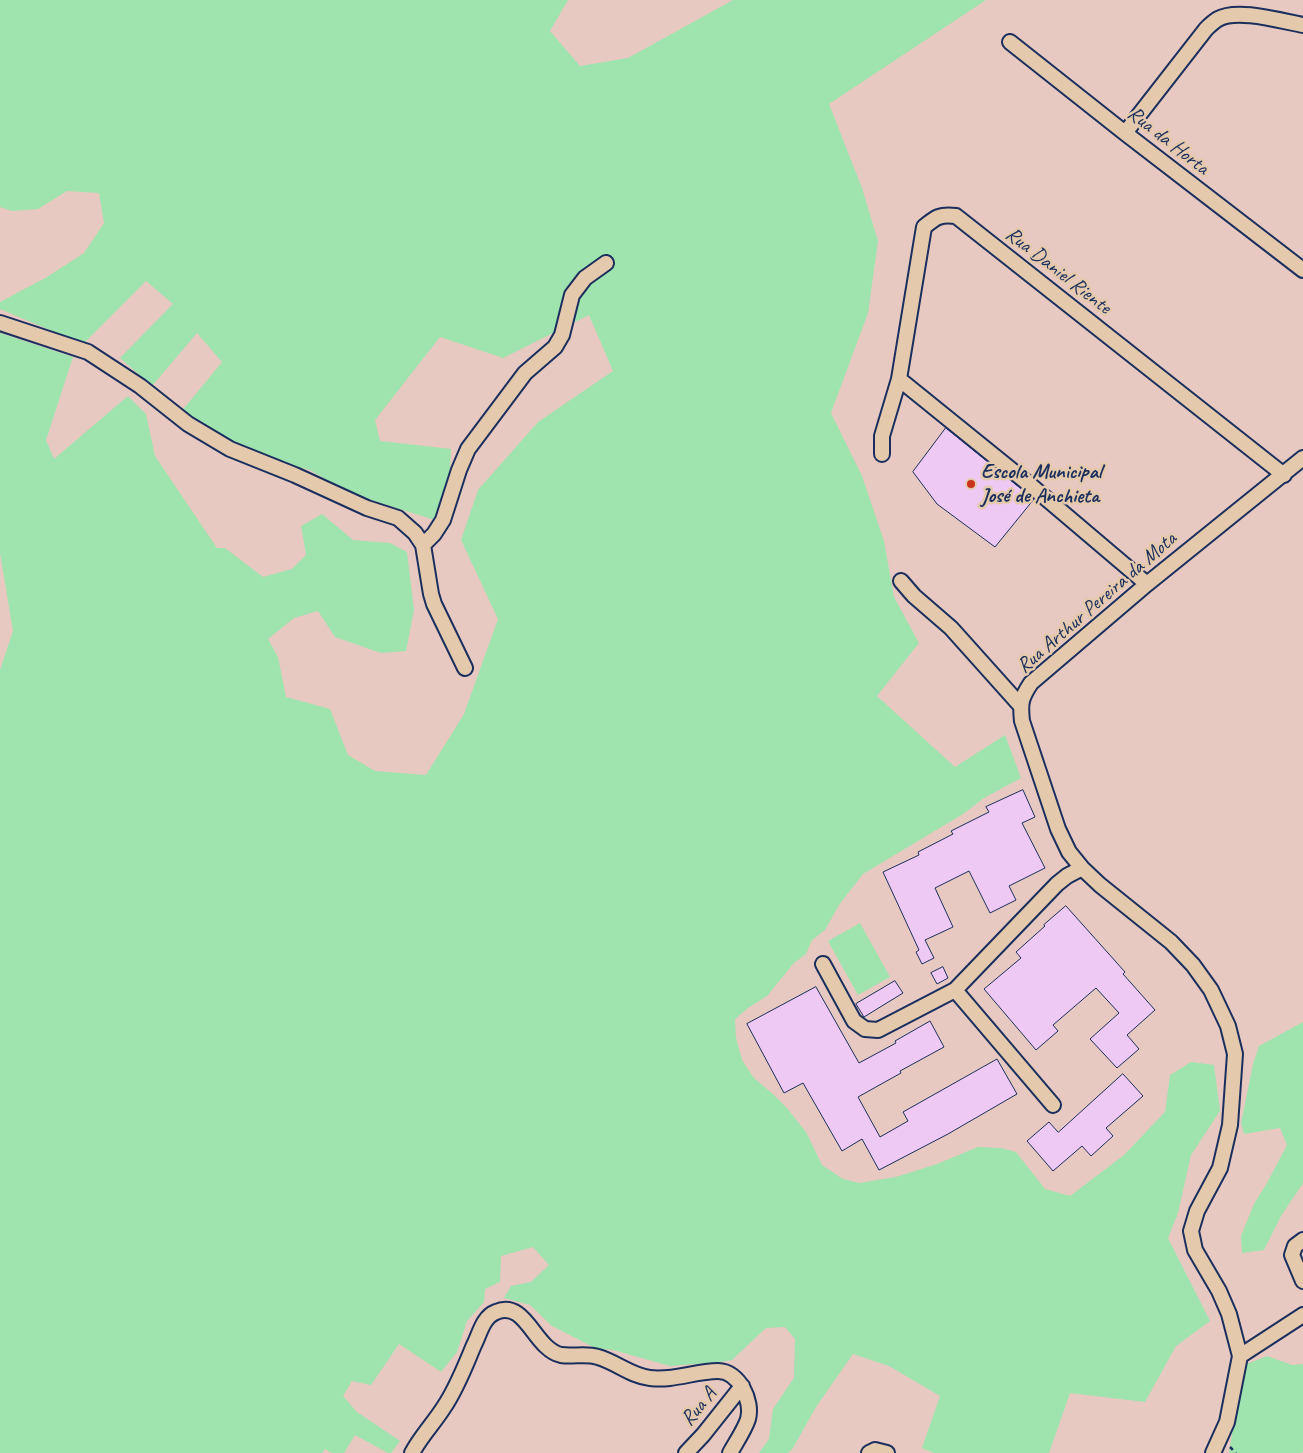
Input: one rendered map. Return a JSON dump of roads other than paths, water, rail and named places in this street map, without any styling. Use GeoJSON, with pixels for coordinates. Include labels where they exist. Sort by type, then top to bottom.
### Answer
{"type":"FeatureCollection","features":[{"type":"Feature","properties":{"kind":"street"},"geometry":{"type":"LineString","coordinates":[[1125,133],[1206,29],[1218,19],[1232,14],[1303,25]]}},
{"type":"Feature","properties":{"kind":"street","name":"Rua da Horta"},"geometry":{"type":"LineString","coordinates":[[1010,42],[1303,270]]}},
{"type":"Feature","properties":{"kind":"street","name":"Rua Daniel Riente"},"geometry":{"type":"LineString","coordinates":[[882,454],[882,436],[899,379],[924,227],[935,218],[944,215],[956,216],[1284,475]]}},
{"type":"Feature","properties":{"kind":"street"},"geometry":{"type":"LineString","coordinates":[[424,545],[443,520],[459,470],[468,449],[525,374],[555,347],[562,335],[572,295],[585,278],[606,264]]}},
{"type":"Feature","properties":{"kind":"street"},"geometry":{"type":"LineString","coordinates":[[0,323],[88,352],[140,386],[188,424],[230,449],[295,475],[366,508],[398,518],[415,532],[424,545],[434,604],[465,668]]}},
{"type":"Feature","properties":{"kind":"street"},"geometry":{"type":"LineString","coordinates":[[899,379],[1035,489],[1147,584]]}},
{"type":"Feature","properties":{"kind":"street","name":"Rua Arthur Pereira da Mota"},"geometry":{"type":"LineString","coordinates":[[1213,1453],[1227,1422],[1240,1356],[1229,1314],[1219,1290],[1195,1250],[1191,1231],[1197,1211],[1220,1168],[1230,1125],[1235,1054],[1228,1026],[1211,990],[1193,965],[1171,942],[1100,885],[1069,852],[1058,829],[1022,721],[1020,705],[1024,693],[1031,683],[1147,584],[1303,458]]}},
{"type":"Feature","properties":{"kind":"street"},"geometry":{"type":"LineString","coordinates":[[901,581],[914,596],[951,628],[1020,705]]}},
{"type":"Feature","properties":{"kind":"street"},"geometry":{"type":"LineString","coordinates":[[823,964],[854,1021],[865,1029],[878,1030],[954,990],[1057,884],[1082,868]]}},
{"type":"Feature","properties":{"kind":"street"},"geometry":{"type":"LineString","coordinates":[[954,990],[1053,1105]]}},
{"type":"Feature","properties":{"kind":"street"},"geometry":{"type":"LineString","coordinates":[[1303,1240],[1296,1246],[1292,1255],[1303,1281]]}},
{"type":"Feature","properties":{"kind":"street"},"geometry":{"type":"LineString","coordinates":[[412,1453],[419,1439],[448,1400],[460,1378],[483,1325],[490,1315],[508,1309],[521,1315],[549,1350],[561,1355],[583,1354],[596,1356],[635,1374],[650,1378],[673,1379],[716,1371],[723,1371],[733,1376],[742,1386],[748,1405],[748,1419],[730,1453]]}},
{"type":"Feature","properties":{"kind":"street"},"geometry":{"type":"LineString","coordinates":[[1240,1356],[1303,1315]]}},
{"type":"Feature","properties":{"kind":"street","name":"Rua A"},"geometry":{"type":"LineString","coordinates":[[686,1453],[703,1435],[742,1386]]}},
{"type":"Feature","properties":{"kind":"street"},"geometry":{"type":"LineString","coordinates":[[869,1453],[875,1450],[887,1453]]}},
{"type":"Feature","properties":{"kind":"place","name":"Escola Municipal José de Anchieta"},"geometry":{"type":"Point","coordinates":[971,484]}}]}
